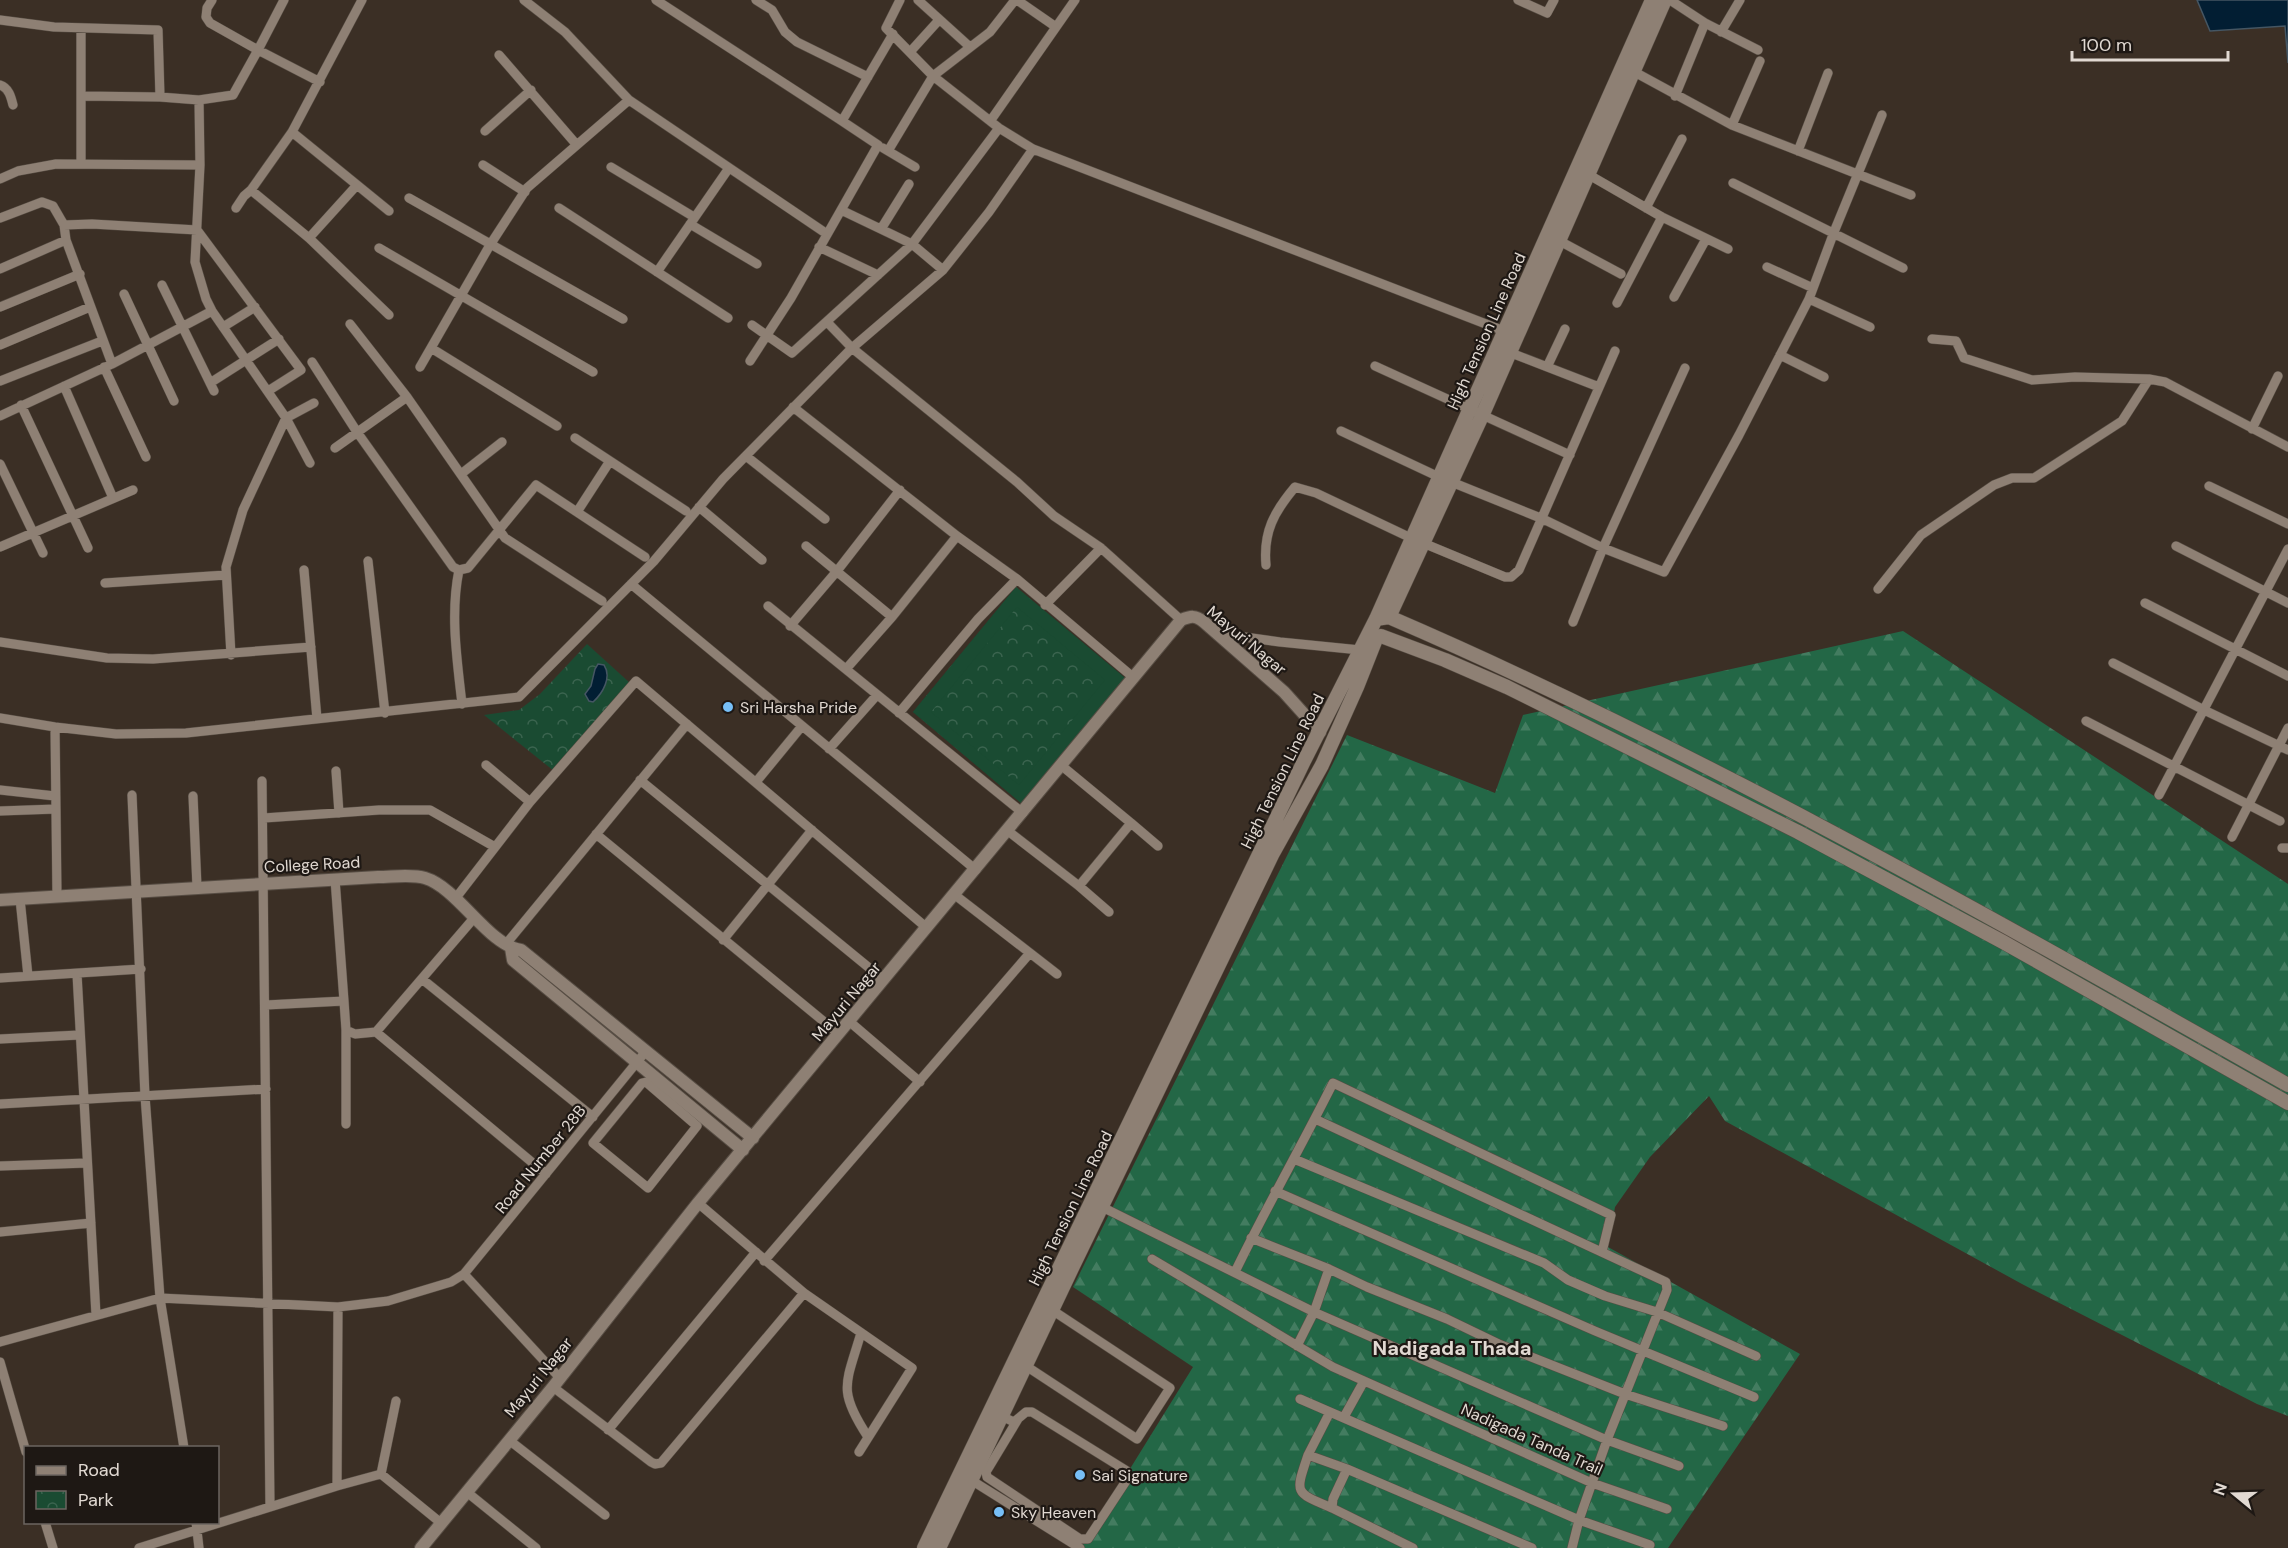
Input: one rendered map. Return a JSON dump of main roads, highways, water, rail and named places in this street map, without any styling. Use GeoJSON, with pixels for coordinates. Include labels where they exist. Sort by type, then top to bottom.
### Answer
{"type":"FeatureCollection","features":[{"type":"Feature","properties":{"kind":"main road","name":"High Tension Line Road"},"geometry":{"type":"LineString","coordinates":[[939,1548],[971,1480],[985,1464],[1021,1362],[1052,1310],[1102,1207],[1320,732],[1360,650],[1383,618],[1628,69],[1652,0]]}},
{"type":"Feature","properties":{"kind":"main road"},"geometry":{"type":"LineString","coordinates":[[1628,69],[1665,0]]}},
{"type":"Feature","properties":{"kind":"main road"},"geometry":{"type":"LineString","coordinates":[[1383,618],[1540,685],[1806,817],[2007,926],[2288,1085]]}},
{"type":"Feature","properties":{"kind":"main road","name":"High Tension Line Road"},"geometry":{"type":"LineString","coordinates":[[924,1548],[1021,1362],[1205,982],[1334,740],[1376,639],[1381,636],[1386,637],[1507,687],[1798,832]]}},
{"type":"Feature","properties":{"kind":"main road"},"geometry":{"type":"LineString","coordinates":[[1806,817],[1798,832],[1994,937],[2288,1103]]}},
{"type":"Feature","properties":{"kind":"water"},"geometry":{"type":"Polygon","coordinates":[[[2197,0],[2288,0],[2288,63],[2285,26],[2210,31],[2197,0]]]}},
{"type":"Feature","properties":{"kind":"water"},"geometry":{"type":"Polygon","coordinates":[[[598,664],[604,665],[607,680],[603,690],[593,702],[589,701],[585,694],[591,686],[598,664]]]}},
{"type":"Feature","properties":{"kind":"place","name":"Sri Harsha Pride"},"geometry":{"type":"Point","coordinates":[728,707]}},
{"type":"Feature","properties":{"kind":"place","name":"Sai Signature"},"geometry":{"type":"Point","coordinates":[1080,1475]}},
{"type":"Feature","properties":{"kind":"place","name":"Sky Heaven"},"geometry":{"type":"Point","coordinates":[999,1512]}},
{"type":"Feature","properties":{"kind":"district","name":"Nadigada Thada"},"geometry":{"type":"Point","coordinates":[1452,1348]}}]}
